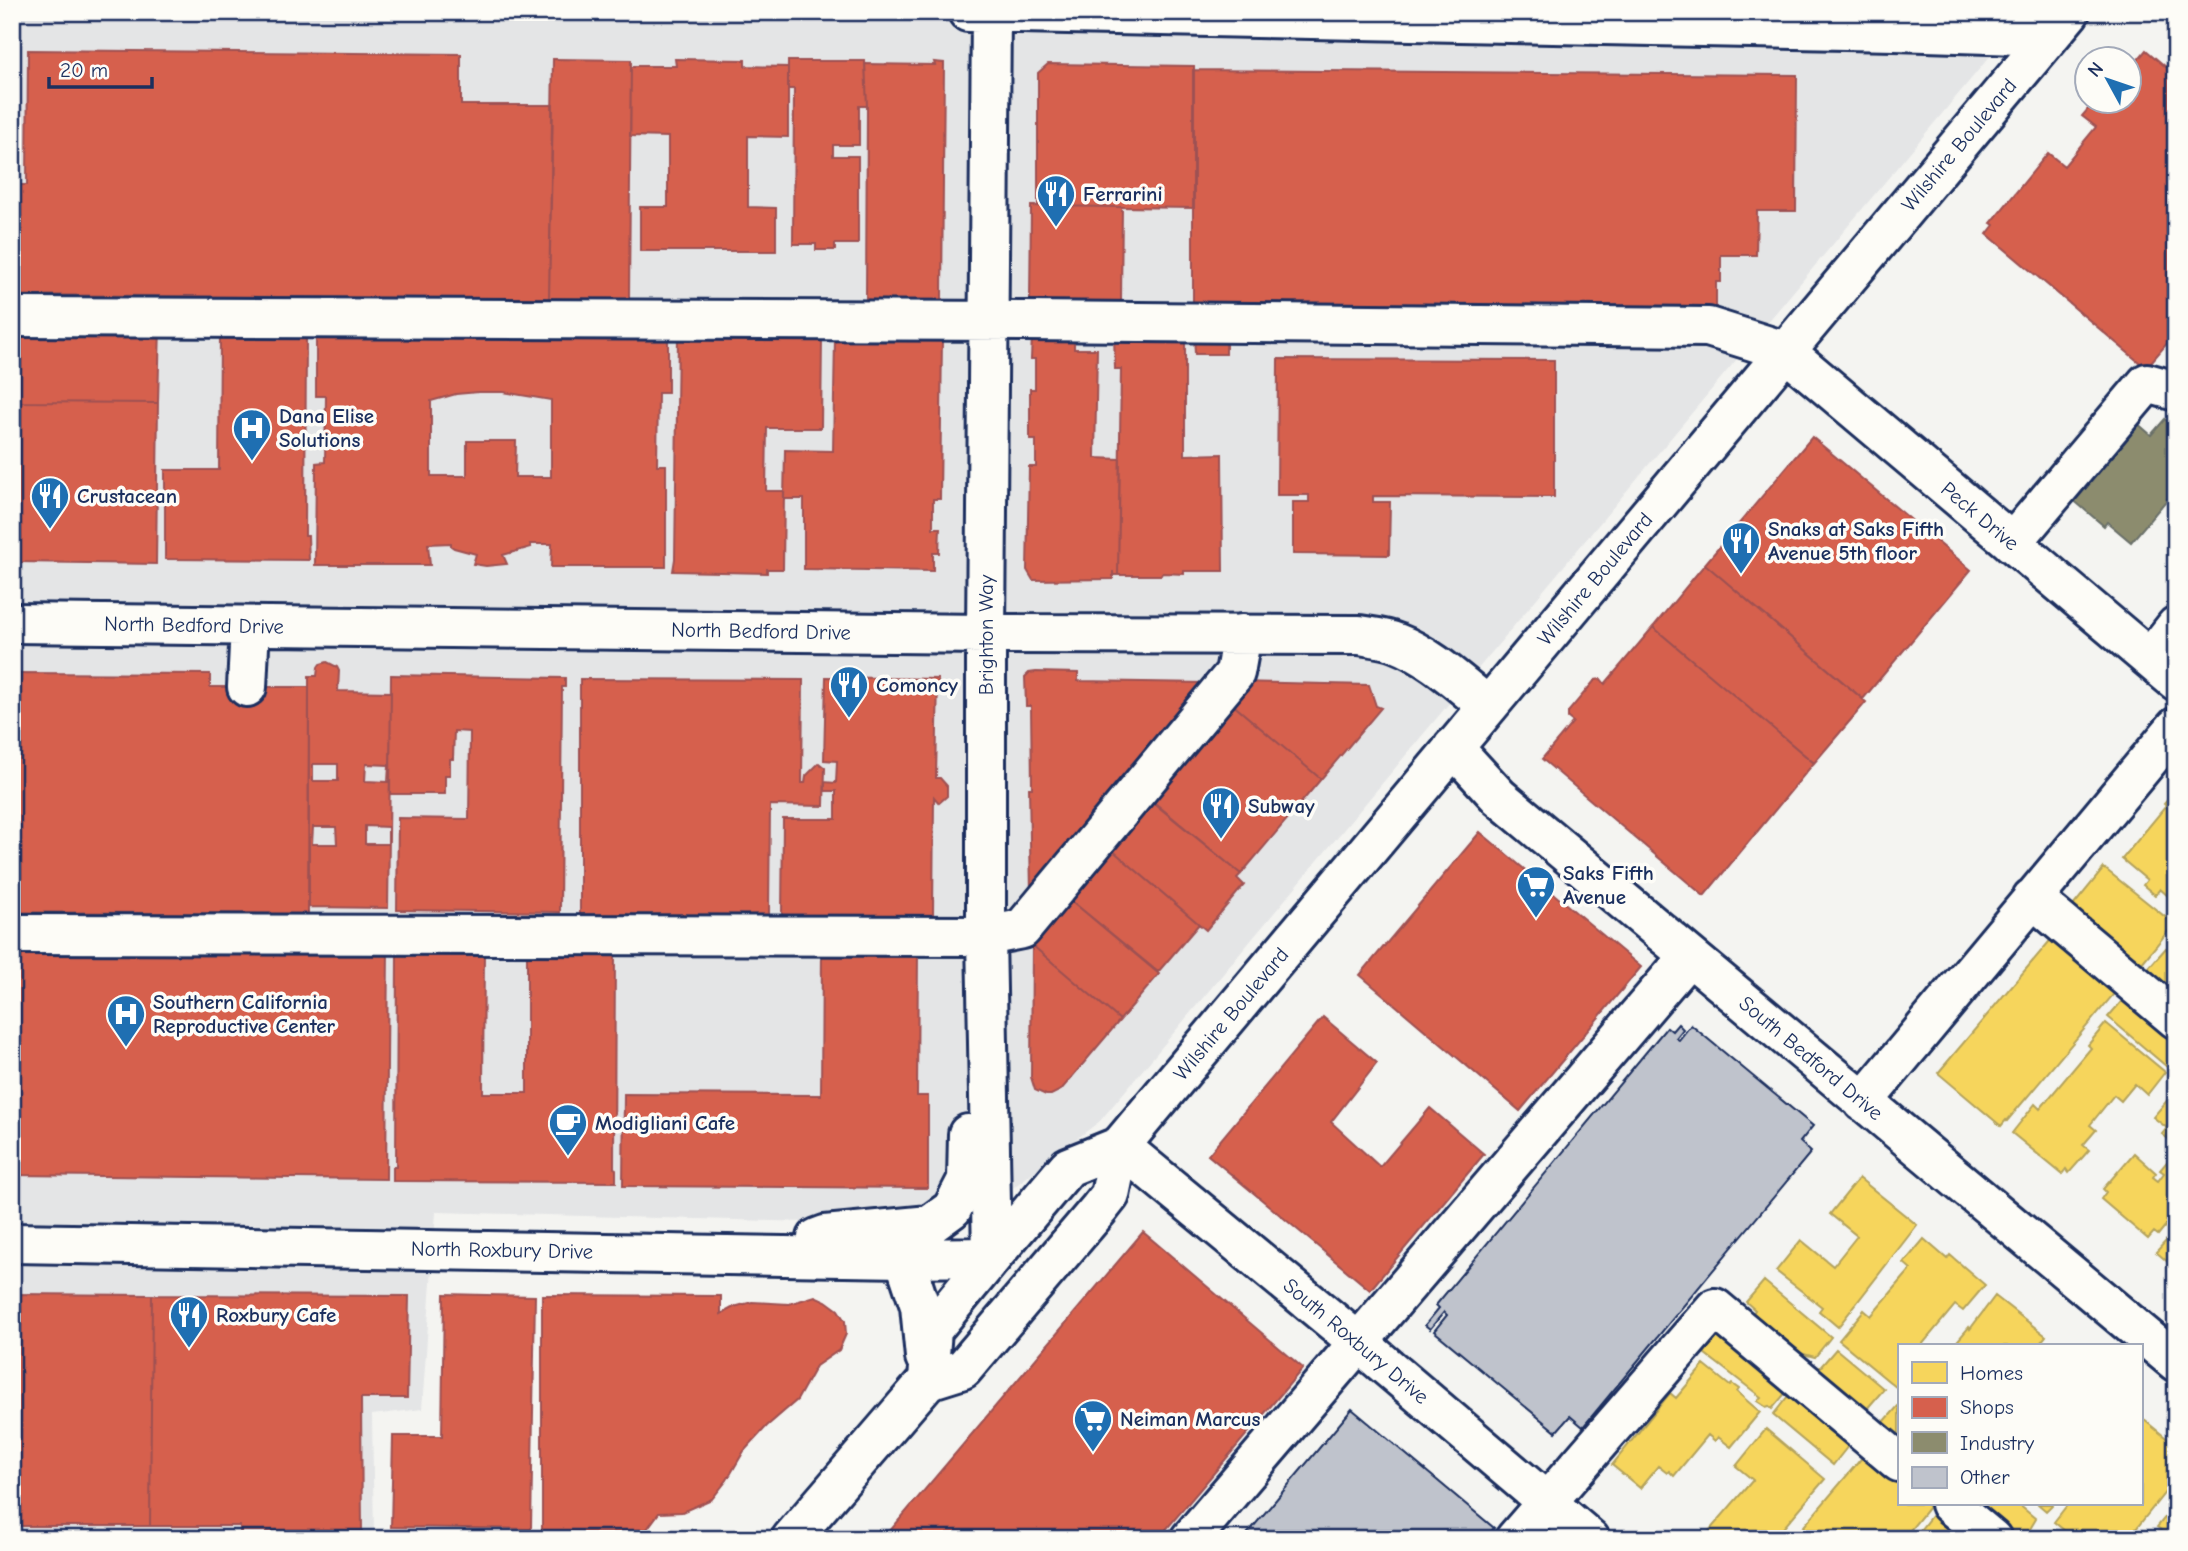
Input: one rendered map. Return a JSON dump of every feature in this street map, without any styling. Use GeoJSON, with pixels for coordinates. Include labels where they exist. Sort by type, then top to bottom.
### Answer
{"type":"FeatureCollection","features":[{"type":"Feature","properties":{"kind":"street"},"geometry":{"type":"LineString","coordinates":[[968,12],[1603,19],[2056,20]]}},
{"type":"Feature","properties":{"kind":"street","name":"Brighton Way"},"geometry":{"type":"LineString","coordinates":[[991,12],[986,940],[992,1257]]}},
{"type":"Feature","properties":{"kind":"street","name":"Wilshire Boulevard"},"geometry":{"type":"LineString","coordinates":[[1120,1146],[1110,1195],[1099,1209],[962,1369],[928,1380],[932,1330],[992,1257],[1068,1167],[1120,1146],[1785,351],[2056,20]]}},
{"type":"Feature","properties":{"kind":"street"},"geometry":{"type":"LineString","coordinates":[[12,317],[1708,327],[1785,351]]}},
{"type":"Feature","properties":{"kind":"street","name":"Peck Drive"},"geometry":{"type":"LineString","coordinates":[[1785,351],[2163,670]]}},
{"type":"Feature","properties":{"kind":"street"},"geometry":{"type":"LineString","coordinates":[[2012,543],[2147,383],[2176,391]]}},
{"type":"Feature","properties":{"kind":"street","name":"North Bedford Drive"},"geometry":{"type":"LineString","coordinates":[[12,623],[986,634],[1359,635],[1396,642],[1430,661],[1488,706]]}},
{"type":"Feature","properties":{"kind":"street"},"geometry":{"type":"LineString","coordinates":[[247,687],[250,625]]}},
{"type":"Feature","properties":{"kind":"street"},"geometry":{"type":"LineString","coordinates":[[2163,670],[2176,626]]}},
{"type":"Feature","properties":{"kind":"street"},"geometry":{"type":"LineString","coordinates":[[12,933],[986,940],[1022,929],[1235,673],[1242,634]]}},
{"type":"Feature","properties":{"kind":"street"},"geometry":{"type":"LineString","coordinates":[[1863,1102],[2176,727]]}},
{"type":"Feature","properties":{"kind":"street","name":"South Bedford Drive"},"geometry":{"type":"LineString","coordinates":[[1453,747],[1499,797],[2176,1362]]}},
{"type":"Feature","properties":{"kind":"street"},"geometry":{"type":"LineString","coordinates":[[2032,898],[2176,1019]]}},
{"type":"Feature","properties":{"kind":"street"},"geometry":{"type":"LineString","coordinates":[[778,1255],[825,1235],[930,1226],[951,1209],[967,1180],[972,967],[986,940]]}},
{"type":"Feature","properties":{"kind":"street"},"geometry":{"type":"LineString","coordinates":[[1190,1539],[1689,956]]}},
{"type":"Feature","properties":{"kind":"street","name":"South Roxbury Drive"},"geometry":{"type":"LineString","coordinates":[[1120,1146],[1358,1342],[1590,1539]]}},
{"type":"Feature","properties":{"kind":"street","name":"North Roxbury Drive"},"geometry":{"type":"LineString","coordinates":[[12,1242],[904,1258],[992,1257]]}},
{"type":"Feature","properties":{"kind":"street"},"geometry":{"type":"LineString","coordinates":[[791,1539],[928,1380],[920,1306],[904,1258]]}},
{"type":"Feature","properties":{"kind":"street"},"geometry":{"type":"LineString","coordinates":[[1515,1539],[1715,1308],[1898,1461]]}},
{"type":"Feature","properties":{"kind":"street"},"geometry":{"type":"LineString","coordinates":[[1952,1506],[1992,1539]]}},
{"type":"Feature","properties":{"kind":"shaded area"},"geometry":{"type":"Polygon","coordinates":[[[12,12],[2027,12],[1100,1121],[963,1226],[436,1212],[422,1409],[372,1415],[374,1535],[12,1529],[12,12]]]}},
{"type":"Feature","properties":{"kind":"building: Homes"},"geometry":{"type":"Polygon","coordinates":[[[2176,790],[2176,903],[2160,889],[2155,895],[2143,885],[2147,880],[2122,859],[2176,790]]]}},
{"type":"Feature","properties":{"kind":"building: Homes"},"geometry":{"type":"Polygon","coordinates":[[[2104,868],[2174,924],[2137,969],[2068,912],[2104,868]]]}},
{"type":"Feature","properties":{"kind":"building: Homes"},"geometry":{"type":"Polygon","coordinates":[[[2176,934],[2176,948],[2169,942],[2176,934]]]}},
{"type":"Feature","properties":{"kind":"building: Homes"},"geometry":{"type":"Polygon","coordinates":[[[2054,936],[2118,989],[2001,1126],[1938,1073],[2054,936]]]}},
{"type":"Feature","properties":{"kind":"building: Homes"},"geometry":{"type":"Polygon","coordinates":[[[2166,948],[2176,956],[2176,1001],[2143,974],[2166,948]]]}},
{"type":"Feature","properties":{"kind":"building: Homes"},"geometry":{"type":"Polygon","coordinates":[[[2128,994],[2176,1033],[2176,1068],[2173,1072],[2108,1017],[2128,994]]]}},
{"type":"Feature","properties":{"kind":"building: Homes"},"geometry":{"type":"Polygon","coordinates":[[[2106,1023],[2165,1072],[2147,1095],[2135,1084],[2121,1101],[2114,1095],[2090,1125],[2096,1130],[2083,1145],[2089,1150],[2069,1173],[2066,1169],[2062,1174],[2012,1133],[2035,1104],[2040,1109],[2091,1048],[2088,1045],[2106,1023]]]}},
{"type":"Feature","properties":{"kind":"building: Homes"},"geometry":{"type":"Polygon","coordinates":[[[2176,1090],[2176,1145],[2162,1134],[2167,1128],[2153,1117],[2176,1090]]]}},
{"type":"Feature","properties":{"kind":"building: Homes"},"geometry":{"type":"Polygon","coordinates":[[[2176,1151],[2176,1213],[2158,1235],[2154,1232],[2148,1239],[2101,1199],[2106,1192],[2103,1189],[2134,1153],[2156,1173],[2153,1177],[2158,1181],[2164,1173],[2160,1170],[2176,1151]]]}},
{"type":"Feature","properties":{"kind":"building: Homes"},"geometry":{"type":"Polygon","coordinates":[[[1859,1178],[1917,1225],[1838,1327],[1819,1311],[1822,1307],[1776,1271],[1801,1240],[1833,1266],[1857,1236],[1830,1214],[1859,1178]]]}},
{"type":"Feature","properties":{"kind":"building: Homes"},"geometry":{"type":"Polygon","coordinates":[[[2176,1230],[2176,1269],[2156,1252],[2176,1230]]]}},
{"type":"Feature","properties":{"kind":"building: Homes"},"geometry":{"type":"Polygon","coordinates":[[[1924,1239],[1947,1259],[1950,1255],[1985,1285],[1963,1311],[1955,1305],[1923,1344],[1898,1344],[1897,1388],[1839,1340],[1864,1310],[1871,1316],[1911,1269],[1904,1263],[1924,1239]]]}},
{"type":"Feature","properties":{"kind":"building: Homes"},"geometry":{"type":"Polygon","coordinates":[[[1764,1281],[1831,1337],[1815,1357],[1800,1353],[1753,1313],[1755,1310],[1746,1302],[1764,1281]]]}},
{"type":"Feature","properties":{"kind":"building: Homes"},"geometry":{"type":"Polygon","coordinates":[[[1995,1296],[2046,1336],[2041,1342],[2044,1344],[1955,1344],[1969,1327],[1970,1329],[1995,1296]]]}},
{"type":"Feature","properties":{"kind":"building: Homes"},"geometry":{"type":"Polygon","coordinates":[[[1720,1332],[1793,1384],[1772,1409],[1757,1401],[1761,1397],[1704,1353],[1720,1332]]]}},
{"type":"Feature","properties":{"kind":"building: Homes"},"geometry":{"type":"Polygon","coordinates":[[[1836,1349],[1884,1389],[1865,1411],[1817,1371],[1836,1349]]]}},
{"type":"Feature","properties":{"kind":"building: Homes"},"geometry":{"type":"Polygon","coordinates":[[[1704,1365],[1730,1386],[1732,1384],[1739,1389],[1737,1392],[1760,1412],[1731,1447],[1718,1437],[1715,1441],[1708,1435],[1674,1476],[1658,1466],[1640,1488],[1612,1465],[1670,1393],[1676,1398],[1704,1365]]]}},
{"type":"Feature","properties":{"kind":"building: Homes"},"geometry":{"type":"Polygon","coordinates":[[[1792,1391],[1852,1441],[1833,1465],[1773,1415],[1792,1391]]]}},
{"type":"Feature","properties":{"kind":"building: Homes"},"geometry":{"type":"Polygon","coordinates":[[[1898,1406],[1898,1434],[1884,1422],[1898,1406]]]}},
{"type":"Feature","properties":{"kind":"building: Homes"},"geometry":{"type":"Polygon","coordinates":[[[2142,1420],[2176,1446],[2176,1482],[2174,1481],[2128,1539],[2075,1539],[2054,1522],[2066,1506],[2142,1506],[2142,1420]]]}},
{"type":"Feature","properties":{"kind":"building: Homes"},"geometry":{"type":"Polygon","coordinates":[[[1766,1429],[1825,1479],[1774,1539],[1702,1539],[1753,1480],[1736,1466],[1766,1429]]]}},
{"type":"Feature","properties":{"kind":"building: Homes"},"geometry":{"type":"Polygon","coordinates":[[[1866,1453],[1898,1480],[1898,1506],[1929,1507],[1903,1539],[1793,1539],[1866,1453]]]}},
{"type":"Feature","properties":{"kind":"building: Homes"},"geometry":{"type":"Polygon","coordinates":[[[2176,1504],[2176,1539],[2140,1539],[2147,1531],[2155,1537],[2161,1530],[2157,1527],[2176,1504]]]}},
{"type":"Feature","properties":{"kind":"building: Homes"},"geometry":{"type":"Polygon","coordinates":[[[1970,1506],[2020,1506],[2036,1519],[2024,1539],[2010,1539],[1970,1506]]]}},
{"type":"Feature","properties":{"kind":"building: Homes"},"geometry":{"type":"Polygon","coordinates":[[[1936,1510],[1971,1539],[1913,1539],[1936,1510]]]}},
{"type":"Feature","properties":{"kind":"building: Homes"},"geometry":{"type":"Polygon","coordinates":[[[2053,1530],[2063,1539],[2045,1539],[2053,1530]]]}},
{"type":"Feature","properties":{"kind":"building: Shops"},"geometry":{"type":"Polygon","coordinates":[[[28,50],[461,54],[461,105],[553,105],[549,299],[18,295],[19,185],[27,185],[28,50]]]}},
{"type":"Feature","properties":{"kind":"building: Shops"},"geometry":{"type":"Polygon","coordinates":[[[2146,50],[2166,67],[2172,60],[2176,64],[2176,333],[2146,368],[1987,234],[1994,225],[1991,223],[2048,153],[2064,166],[2096,127],[2082,116],[2142,116],[2142,55],[2146,50]]]}},
{"type":"Feature","properties":{"kind":"building: Shops"},"geometry":{"type":"Polygon","coordinates":[[[553,59],[631,60],[629,299],[549,299],[553,59]]]}},
{"type":"Feature","properties":{"kind":"building: Shops"},"geometry":{"type":"Polygon","coordinates":[[[675,59],[745,60],[745,66],[788,67],[788,137],[748,136],[748,207],[776,208],[776,251],[640,251],[640,207],[668,207],[668,137],[630,136],[631,67],[676,66],[675,59]]]}},
{"type":"Feature","properties":{"kind":"building: Shops"},"geometry":{"type":"Polygon","coordinates":[[[788,61],[865,61],[867,106],[859,106],[859,145],[833,145],[833,156],[858,156],[858,244],[835,244],[835,250],[816,250],[816,244],[793,244],[794,89],[788,89],[788,61]]]}},
{"type":"Feature","properties":{"kind":"building: Shops"},"geometry":{"type":"Polygon","coordinates":[[[934,62],[944,63],[942,298],[938,301],[912,301],[912,307],[895,307],[895,300],[866,300],[865,64],[935,65],[934,62]]]}},
{"type":"Feature","properties":{"kind":"building: Shops"},"geometry":{"type":"Polygon","coordinates":[[[1048,64],[1194,66],[1194,208],[1038,206],[1038,73],[1048,64]]]}},
{"type":"Feature","properties":{"kind":"building: Shops"},"geometry":{"type":"Polygon","coordinates":[[[1193,70],[1797,75],[1796,211],[1757,211],[1756,255],[1721,255],[1721,282],[1716,282],[1716,308],[1193,303],[1193,70]]]}},
{"type":"Feature","properties":{"kind":"building: Shops"},"geometry":{"type":"Polygon","coordinates":[[[1031,206],[1122,207],[1121,301],[1030,301],[1031,206]]]}},
{"type":"Feature","properties":{"kind":"building: Shops"},"geometry":{"type":"Polygon","coordinates":[[[20,323],[160,326],[158,403],[19,402],[20,323]]]}},
{"type":"Feature","properties":{"kind":"building: Shops"},"geometry":{"type":"Polygon","coordinates":[[[316,329],[668,331],[668,393],[658,393],[657,465],[666,465],[666,567],[551,567],[552,544],[530,544],[531,547],[503,555],[507,564],[486,566],[473,564],[476,554],[454,548],[451,543],[428,544],[430,565],[315,565],[316,463],[325,462],[326,396],[316,396],[316,329]],[[503,392],[456,394],[431,401],[431,476],[467,476],[467,441],[516,441],[515,477],[551,477],[551,400],[503,392]]]}},
{"type":"Feature","properties":{"kind":"building: Shops"},"geometry":{"type":"Polygon","coordinates":[[[220,334],[306,334],[305,536],[308,536],[309,560],[165,559],[165,470],[219,470],[220,334]]]}},
{"type":"Feature","properties":{"kind":"building: Shops"},"geometry":{"type":"Polygon","coordinates":[[[1185,334],[1185,455],[1222,454],[1223,571],[1118,575],[1121,369],[1115,369],[1114,335],[1185,334]]]}},
{"type":"Feature","properties":{"kind":"building: Shops"},"geometry":{"type":"Polygon","coordinates":[[[678,335],[822,337],[821,428],[767,428],[766,491],[784,491],[783,569],[767,569],[767,573],[673,571],[678,335]]]}},
{"type":"Feature","properties":{"kind":"building: Shops"},"geometry":{"type":"Polygon","coordinates":[[[1074,335],[1074,349],[1097,349],[1095,458],[1120,459],[1118,575],[1113,575],[1113,579],[1033,580],[1027,570],[1029,467],[1036,467],[1036,440],[1030,440],[1030,389],[1035,389],[1035,359],[1031,359],[1032,336],[1074,335]]]}},
{"type":"Feature","properties":{"kind":"building: Shops"},"geometry":{"type":"Polygon","coordinates":[[[1194,335],[1226,335],[1226,354],[1195,354],[1194,335]]]}},
{"type":"Feature","properties":{"kind":"building: Shops"},"geometry":{"type":"Polygon","coordinates":[[[835,338],[942,339],[940,499],[933,499],[933,528],[940,528],[939,553],[933,553],[933,571],[804,569],[804,499],[784,499],[785,450],[833,451],[835,338]]]}},
{"type":"Feature","properties":{"kind":"building: Shops"},"geometry":{"type":"Polygon","coordinates":[[[1278,359],[1554,360],[1554,497],[1373,496],[1373,502],[1390,502],[1389,555],[1293,554],[1293,502],[1309,502],[1309,495],[1277,495],[1278,359]]]}},
{"type":"Feature","properties":{"kind":"building: Shops"},"geometry":{"type":"Polygon","coordinates":[[[19,402],[158,403],[156,564],[17,562],[19,402]]]}},
{"type":"Feature","properties":{"kind":"building: Shops"},"geometry":{"type":"Polygon","coordinates":[[[1812,437],[1971,570],[1863,699],[1705,564],[1812,437]]]}},
{"type":"Feature","properties":{"kind":"building: Shops"},"geometry":{"type":"Polygon","coordinates":[[[1705,564],[1866,702],[1814,763],[1653,627],[1705,564]]]}},
{"type":"Feature","properties":{"kind":"building: Shops"},"geometry":{"type":"Polygon","coordinates":[[[1653,627],[1814,763],[1704,896],[1542,759],[1573,722],[1568,718],[1568,712],[1595,680],[1601,679],[1605,684],[1653,627]]]}},
{"type":"Feature","properties":{"kind":"building: Shops"},"geometry":{"type":"Polygon","coordinates":[[[327,662],[337,667],[338,691],[391,692],[388,908],[309,907],[309,676],[317,676],[320,664],[327,662]],[[313,764],[313,781],[338,781],[338,764],[313,764]],[[366,764],[365,781],[388,782],[389,765],[366,764]],[[365,826],[365,844],[388,844],[388,827],[365,826]],[[313,827],[312,844],[337,844],[336,827],[313,827]]]}},
{"type":"Feature","properties":{"kind":"building: Shops"},"geometry":{"type":"Polygon","coordinates":[[[1036,672],[1078,673],[1078,681],[1206,683],[1031,893],[1031,706],[1026,706],[1025,677],[1036,672]]]}},
{"type":"Feature","properties":{"kind":"building: Shops"},"geometry":{"type":"Polygon","coordinates":[[[15,673],[210,674],[210,687],[309,687],[308,914],[12,912],[12,892],[15,892],[15,883],[12,883],[12,723],[15,673]]]}},
{"type":"Feature","properties":{"kind":"building: Shops"},"geometry":{"type":"Polygon","coordinates":[[[391,675],[565,678],[565,687],[562,687],[560,912],[397,910],[398,818],[469,819],[470,732],[454,731],[453,759],[450,759],[450,775],[445,775],[445,794],[390,794],[391,675]]]}},
{"type":"Feature","properties":{"kind":"building: Shops"},"geometry":{"type":"Polygon","coordinates":[[[826,677],[938,679],[936,778],[940,778],[947,786],[947,796],[939,803],[934,797],[933,918],[782,916],[783,819],[836,819],[836,791],[825,791],[825,782],[836,783],[837,761],[824,760],[826,677]]]}},
{"type":"Feature","properties":{"kind":"building: Shops"},"geometry":{"type":"Polygon","coordinates":[[[580,679],[803,680],[802,783],[805,783],[806,776],[819,763],[825,768],[824,806],[770,805],[769,915],[580,915],[580,679]]]}},
{"type":"Feature","properties":{"kind":"building: Shops"},"geometry":{"type":"Polygon","coordinates":[[[1238,682],[1369,685],[1376,706],[1381,708],[1321,779],[1225,698],[1238,682]]]}},
{"type":"Feature","properties":{"kind":"building: Shops"},"geometry":{"type":"Polygon","coordinates":[[[1225,698],[1321,779],[1241,874],[1144,795],[1225,698]]]}},
{"type":"Feature","properties":{"kind":"building: Shops"},"geometry":{"type":"Polygon","coordinates":[[[1144,794],[1241,874],[1237,878],[1244,885],[1206,930],[1104,843],[1144,794]]]}},
{"type":"Feature","properties":{"kind":"building: Shops"},"geometry":{"type":"Polygon","coordinates":[[[1480,832],[1641,967],[1520,1111],[1360,975],[1480,832]]]}},
{"type":"Feature","properties":{"kind":"building: Shops"},"geometry":{"type":"Polygon","coordinates":[[[1104,843],[1199,924],[1158,972],[1062,893],[1104,843]]]}},
{"type":"Feature","properties":{"kind":"building: Shops"},"geometry":{"type":"Polygon","coordinates":[[[1062,893],[1159,974],[1120,1020],[1032,945],[1032,929],[1062,893]]]}},
{"type":"Feature","properties":{"kind":"building: Shops"},"geometry":{"type":"Polygon","coordinates":[[[15,942],[388,946],[386,1179],[13,1175],[15,942]]]}},
{"type":"Feature","properties":{"kind":"building: Shops"},"geometry":{"type":"Polygon","coordinates":[[[1032,945],[1120,1020],[1061,1090],[1051,1095],[1035,1090],[1031,1077],[1032,945]]]}},
{"type":"Feature","properties":{"kind":"building: Shops"},"geometry":{"type":"Polygon","coordinates":[[[397,949],[484,949],[483,1093],[527,1093],[527,950],[615,950],[616,1182],[393,1181],[393,1167],[396,1167],[397,949]]]}},
{"type":"Feature","properties":{"kind":"building: Shops"},"geometry":{"type":"Polygon","coordinates":[[[822,949],[918,950],[917,1096],[928,1096],[928,1188],[623,1186],[624,1094],[821,1095],[822,949]]]}},
{"type":"Feature","properties":{"kind":"building: Shops"},"geometry":{"type":"Polygon","coordinates":[[[1323,1017],[1377,1063],[1331,1122],[1380,1167],[1430,1108],[1484,1154],[1370,1290],[1208,1155],[1323,1017]]]}},
{"type":"Feature","properties":{"kind":"building: Shops","name":"Neiman Marcus"},"geometry":{"type":"Polygon","coordinates":[[[1143,1232],[1303,1368],[1158,1539],[883,1539],[1143,1232]]]}},
{"type":"Feature","properties":{"kind":"building: Shops"},"geometry":{"type":"Polygon","coordinates":[[[12,1294],[152,1295],[150,1526],[12,1526],[12,1294]]]}},
{"type":"Feature","properties":{"kind":"building: Shops"},"geometry":{"type":"Polygon","coordinates":[[[444,1294],[535,1296],[531,1529],[391,1527],[393,1436],[442,1436],[444,1294]]]}},
{"type":"Feature","properties":{"kind":"building: Shops"},"geometry":{"type":"Polygon","coordinates":[[[152,1295],[409,1296],[407,1398],[361,1398],[362,1531],[240,1531],[240,1526],[150,1526],[152,1295]]]}},
{"type":"Feature","properties":{"kind":"building: Shops"},"geometry":{"type":"Polygon","coordinates":[[[542,1295],[721,1296],[721,1314],[752,1302],[789,1304],[815,1296],[838,1310],[845,1321],[846,1334],[839,1350],[816,1366],[797,1400],[744,1451],[712,1499],[682,1512],[659,1513],[644,1533],[542,1532],[542,1295]]]}},
{"type":"Feature","properties":{"kind":"building: Industry"},"geometry":{"type":"Polygon","coordinates":[[[2165,419],[2176,429],[2176,489],[2131,542],[2107,522],[2104,526],[2072,499],[2137,423],[2151,435],[2165,419]]]}},
{"type":"Feature","properties":{"kind":"building: Other"},"geometry":{"type":"Polygon","coordinates":[[[1678,1024],[1683,1029],[1676,1038],[1679,1040],[1691,1025],[1813,1126],[1800,1142],[1811,1152],[1583,1427],[1570,1416],[1556,1432],[1434,1331],[1447,1315],[1444,1312],[1430,1329],[1425,1325],[1439,1308],[1436,1305],[1667,1027],[1672,1031],[1678,1024]]]}},
{"type":"Feature","properties":{"kind":"building: Other"},"geometry":{"type":"Polygon","coordinates":[[[1352,1409],[1494,1528],[1485,1539],[1243,1539],[1352,1409]]]}},
{"type":"Feature","properties":{"kind":"place","name":"Ferrarini"},"geometry":{"type":"Point","coordinates":[1056,228]}},
{"type":"Feature","properties":{"kind":"place","name":"Dana Elise Solutions"},"geometry":{"type":"Point","coordinates":[252,462]}},
{"type":"Feature","properties":{"kind":"place","name":"Crustacean"},"geometry":{"type":"Point","coordinates":[50,530]}},
{"type":"Feature","properties":{"kind":"place","name":"Snaks at Saks Fifth Avenue 5th floor"},"geometry":{"type":"Point","coordinates":[1741,575]}},
{"type":"Feature","properties":{"kind":"place","name":"Comoncy"},"geometry":{"type":"Point","coordinates":[849,719]}},
{"type":"Feature","properties":{"kind":"place","name":"Subway"},"geometry":{"type":"Point","coordinates":[1221,840]}},
{"type":"Feature","properties":{"kind":"place","name":"Saks Fifth Avenue"},"geometry":{"type":"Point","coordinates":[1536,919]}},
{"type":"Feature","properties":{"kind":"place","name":"Southern California Reproductive Center"},"geometry":{"type":"Point","coordinates":[126,1048]}},
{"type":"Feature","properties":{"kind":"place","name":"Modigliani Cafe"},"geometry":{"type":"Point","coordinates":[568,1157]}},
{"type":"Feature","properties":{"kind":"place","name":"Roxbury Cafe"},"geometry":{"type":"Point","coordinates":[189,1349]}},
{"type":"Feature","properties":{"kind":"place","name":"Neiman Marcus"},"geometry":{"type":"Point","coordinates":[1093,1453]}}]}
